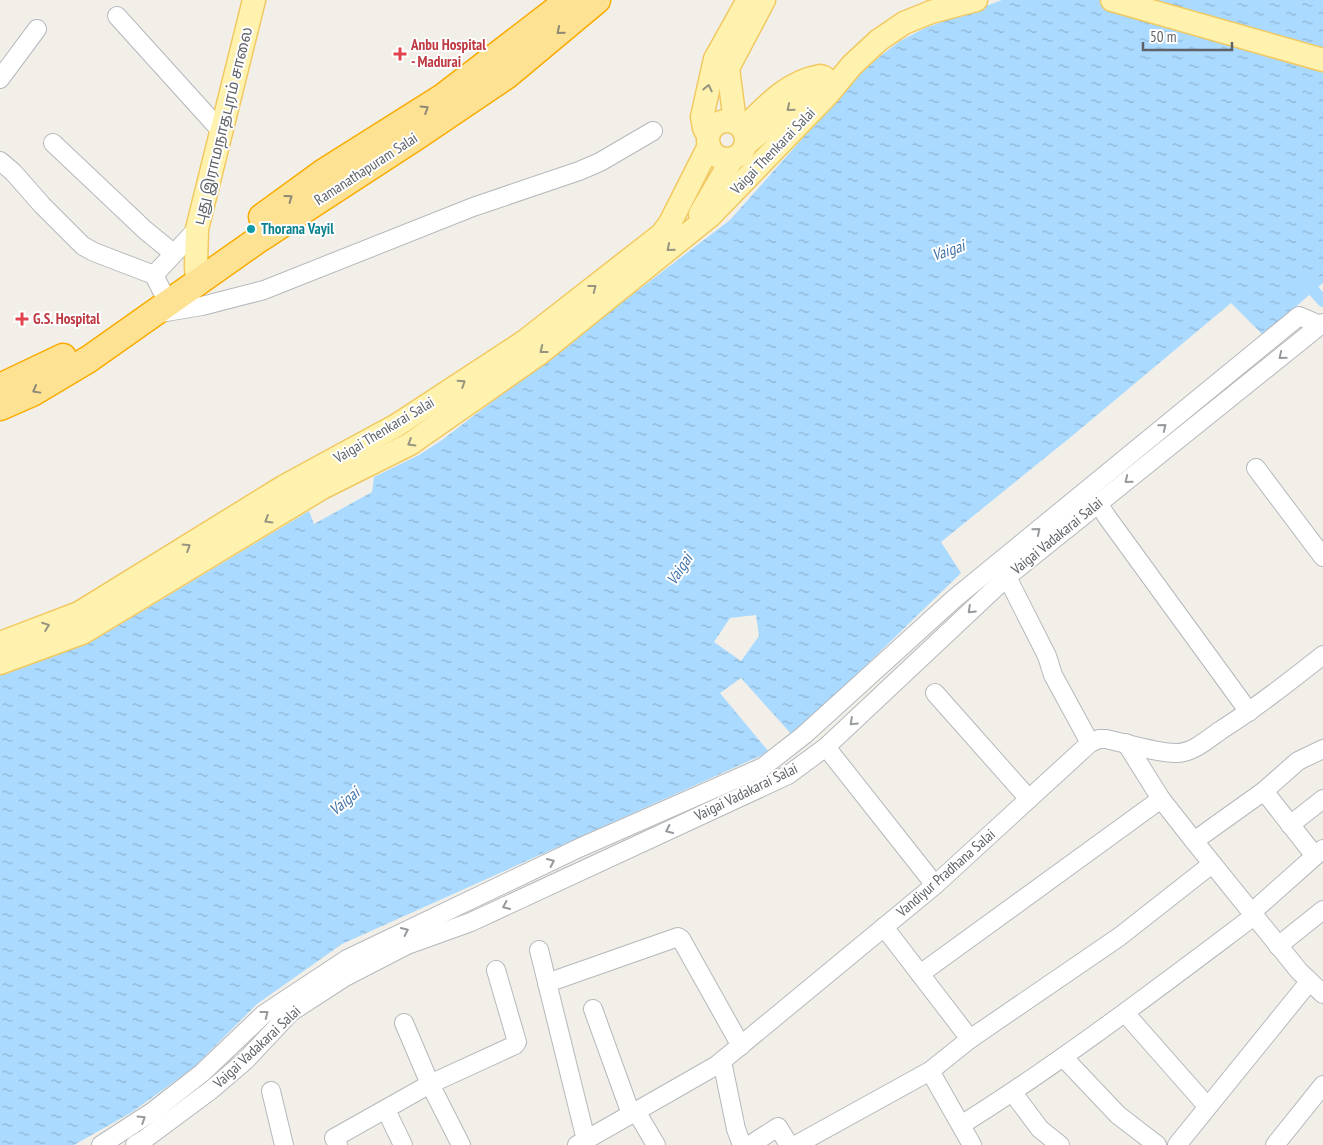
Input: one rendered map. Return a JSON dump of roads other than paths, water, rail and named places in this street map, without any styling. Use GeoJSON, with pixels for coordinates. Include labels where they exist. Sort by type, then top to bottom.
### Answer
{"type":"FeatureCollection","features":[{"type":"Feature","properties":{"kind":"highway","name":"Ramanathapuram Salai"},"geometry":{"type":"LineString","coordinates":[[197,274],[324,172],[444,98],[569,0]]}},
{"type":"Feature","properties":{"kind":"highway","name":"Ramanathapuram Salai"},"geometry":{"type":"LineString","coordinates":[[0,387],[77,351],[150,300],[258,239],[417,136],[506,76],[597,0]]}},
{"type":"Feature","properties":{"kind":"highway","name":"Ramanathapuram Salai"},"geometry":{"type":"LineString","coordinates":[[0,407],[32,393],[89,359],[150,300]]}},
{"type":"Feature","properties":{"kind":"main road","name":"புது இராமநாதபுரம் சாலை"},"geometry":{"type":"LineString","coordinates":[[197,274],[197,229],[254,0]]}},
{"type":"Feature","properties":{"kind":"main road"},"geometry":{"type":"LineString","coordinates":[[739,138],[720,158],[715,155],[704,128],[702,116],[715,60],[748,0]]}},
{"type":"Feature","properties":{"kind":"main road"},"geometry":{"type":"LineString","coordinates":[[739,138],[728,68],[764,0]]}},
{"type":"Feature","properties":{"kind":"main road","name":"Vaigai Thenkarai Salai"},"geometry":{"type":"LineString","coordinates":[[0,663],[82,633],[322,488],[410,444],[540,353],[710,216],[828,94],[852,65],[879,40],[904,24],[932,12],[976,0]]}},
{"type":"Feature","properties":{"kind":"main road"},"geometry":{"type":"LineString","coordinates":[[1112,0],[1323,60]]}},
{"type":"Feature","properties":{"kind":"main road","name":"Vaigai Thenkarai Salai"},"geometry":{"type":"LineString","coordinates":[[689,232],[739,138],[787,89],[811,77],[826,75],[852,65]]}},
{"type":"Feature","properties":{"kind":"main road"},"geometry":{"type":"LineString","coordinates":[[709,140],[710,130],[718,122],[724,120],[739,138]]}},
{"type":"Feature","properties":{"kind":"main road","name":"Vaigai Thenkarai Salai"},"geometry":{"type":"LineString","coordinates":[[0,643],[79,613],[284,487],[397,425],[525,341],[662,234],[670,223],[709,140]]}},
{"type":"Feature","properties":{"kind":"street"},"geometry":{"type":"LineString","coordinates":[[117,16],[221,131]]}},
{"type":"Feature","properties":{"kind":"street"},"geometry":{"type":"LineString","coordinates":[[0,79],[37,29]]}},
{"type":"Feature","properties":{"kind":"street"},"geometry":{"type":"LineString","coordinates":[[0,161],[13,172],[42,205],[83,246],[150,300],[202,306],[264,290],[473,207],[579,171],[600,162],[654,131]]}},
{"type":"Feature","properties":{"kind":"street"},"geometry":{"type":"LineString","coordinates":[[53,144],[145,230],[173,253]]}},
{"type":"Feature","properties":{"kind":"street"},"geometry":{"type":"LineString","coordinates":[[150,300],[173,253],[197,229]]}},
{"type":"Feature","properties":{"kind":"street","name":"Vaigai Vadakarai Salai"},"geometry":{"type":"LineString","coordinates":[[135,1145],[211,1090],[245,1061],[291,1012],[345,977],[407,946],[471,922],[770,784],[804,764],[826,747],[1003,569],[1299,316],[1321,324]]}},
{"type":"Feature","properties":{"kind":"street","name":"Vaigai Vadakarai Salai"},"geometry":{"type":"LineString","coordinates":[[100,1145],[152,1112],[202,1073],[264,1014],[346,959],[579,848],[763,767],[804,735],[955,598],[1003,569],[1098,503],[1321,324]]}},
{"type":"Feature","properties":{"kind":"street"},"geometry":{"type":"LineString","coordinates":[[1256,468],[1323,557]]}},
{"type":"Feature","properties":{"kind":"street"},"geometry":{"type":"LineString","coordinates":[[1098,503],[1106,517],[1249,712]]}},
{"type":"Feature","properties":{"kind":"street"},"geometry":{"type":"LineString","coordinates":[[1003,569],[1047,656],[1053,675],[1090,743],[1099,739],[1164,752],[1184,752],[1198,746],[1249,712],[1323,655]]}},
{"type":"Feature","properties":{"kind":"street"},"geometry":{"type":"LineString","coordinates":[[936,693],[1029,799]]}},
{"type":"Feature","properties":{"kind":"street","name":"Vandiyur Pradhana Salai"},"geometry":{"type":"LineString","coordinates":[[587,1142],[722,1062],[935,885],[1090,743]]}},
{"type":"Feature","properties":{"kind":"street"},"geometry":{"type":"LineString","coordinates":[[1126,743],[1161,799],[1252,915],[1309,982],[1323,994]]}},
{"type":"Feature","properties":{"kind":"street"},"geometry":{"type":"LineString","coordinates":[[790,747],[804,764]]}},
{"type":"Feature","properties":{"kind":"street"},"geometry":{"type":"LineString","coordinates":[[826,747],[935,885]]}},
{"type":"Feature","properties":{"kind":"street"},"geometry":{"type":"LineString","coordinates":[[1194,841],[1264,791],[1298,761],[1323,749]]}},
{"type":"Feature","properties":{"kind":"street"},"geometry":{"type":"LineString","coordinates":[[961,1126],[1013,1093],[1125,1013],[1252,915],[1319,852],[1290,825],[1264,791]]}},
{"type":"Feature","properties":{"kind":"street"},"geometry":{"type":"LineString","coordinates":[[920,974],[1161,799]]}},
{"type":"Feature","properties":{"kind":"street"},"geometry":{"type":"LineString","coordinates":[[1290,825],[1323,799]]}},
{"type":"Feature","properties":{"kind":"street"},"geometry":{"type":"LineString","coordinates":[[796,1145],[930,1071],[970,1039],[1119,937],[1212,864]]}},
{"type":"Feature","properties":{"kind":"street"},"geometry":{"type":"LineString","coordinates":[[1278,946],[1323,910]]}},
{"type":"Feature","properties":{"kind":"street"},"geometry":{"type":"LineString","coordinates":[[884,927],[970,1039]]}},
{"type":"Feature","properties":{"kind":"street"},"geometry":{"type":"LineString","coordinates":[[547,983],[678,937],[681,939],[740,1046]]}},
{"type":"Feature","properties":{"kind":"street"},"geometry":{"type":"LineString","coordinates":[[539,950],[587,1142]]}},
{"type":"Feature","properties":{"kind":"street"},"geometry":{"type":"LineString","coordinates":[[332,1143],[430,1084],[515,1045],[517,1042],[496,970]]}},
{"type":"Feature","properties":{"kind":"street"},"geometry":{"type":"LineString","coordinates":[[1177,1145],[1309,982]]}},
{"type":"Feature","properties":{"kind":"street"},"geometry":{"type":"LineString","coordinates":[[593,1009],[634,1113],[656,1145]]}},
{"type":"Feature","properties":{"kind":"street"},"geometry":{"type":"LineString","coordinates":[[1125,1013],[1207,1106]]}},
{"type":"Feature","properties":{"kind":"street"},"geometry":{"type":"LineString","coordinates":[[404,1023],[430,1084],[461,1145]]}},
{"type":"Feature","properties":{"kind":"street"},"geometry":{"type":"LineString","coordinates":[[1063,1057],[1118,1115],[1157,1145]]}},
{"type":"Feature","properties":{"kind":"street"},"geometry":{"type":"LineString","coordinates":[[722,1062],[736,1129],[742,1145]]}},
{"type":"Feature","properties":{"kind":"street"},"geometry":{"type":"LineString","coordinates":[[930,1071],[972,1145]]}},
{"type":"Feature","properties":{"kind":"street"},"geometry":{"type":"LineString","coordinates":[[1275,1145],[1323,1085]]}},
{"type":"Feature","properties":{"kind":"street"},"geometry":{"type":"LineString","coordinates":[[272,1091],[284,1145]]}},
{"type":"Feature","properties":{"kind":"street"},"geometry":{"type":"LineString","coordinates":[[1013,1093],[1040,1129],[1060,1145]]}},
{"type":"Feature","properties":{"kind":"street"},"geometry":{"type":"LineString","coordinates":[[386,1110],[403,1145]]}},
{"type":"Feature","properties":{"kind":"street"},"geometry":{"type":"LineString","coordinates":[[750,1145],[778,1127],[789,1145]]}},
{"type":"Feature","properties":{"kind":"water","name":"Vaigai"},"geometry":{"type":"Polygon","coordinates":[[[1002,0],[1323,0],[1323,283],[1263,335],[1231,303],[1072,436],[941,542],[961,573],[793,736],[741,678],[720,693],[769,752],[342,944],[257,1004],[193,1068],[132,1112],[74,1145],[0,1145],[0,674],[106,633],[309,511],[314,524],[372,492],[374,477],[419,455],[442,440],[730,220],[865,68],[900,41],[925,28],[1002,0]],[[756,615],[730,618],[714,642],[741,661],[759,636],[756,615]]]}},
{"type":"Feature","properties":{"kind":"waterway"},"geometry":{"type":"LineString","coordinates":[[1303,279],[1323,301]]}},
{"type":"Feature","properties":{"kind":"place","name":"Anbu Hospital - Madurai"},"geometry":{"type":"Point","coordinates":[400,54]}},
{"type":"Feature","properties":{"kind":"place","name":"Thorana Vayil"},"geometry":{"type":"Point","coordinates":[251,229]}},
{"type":"Feature","properties":{"kind":"place","name":"G.S. Hospital"},"geometry":{"type":"Point","coordinates":[22,319]}}]}
